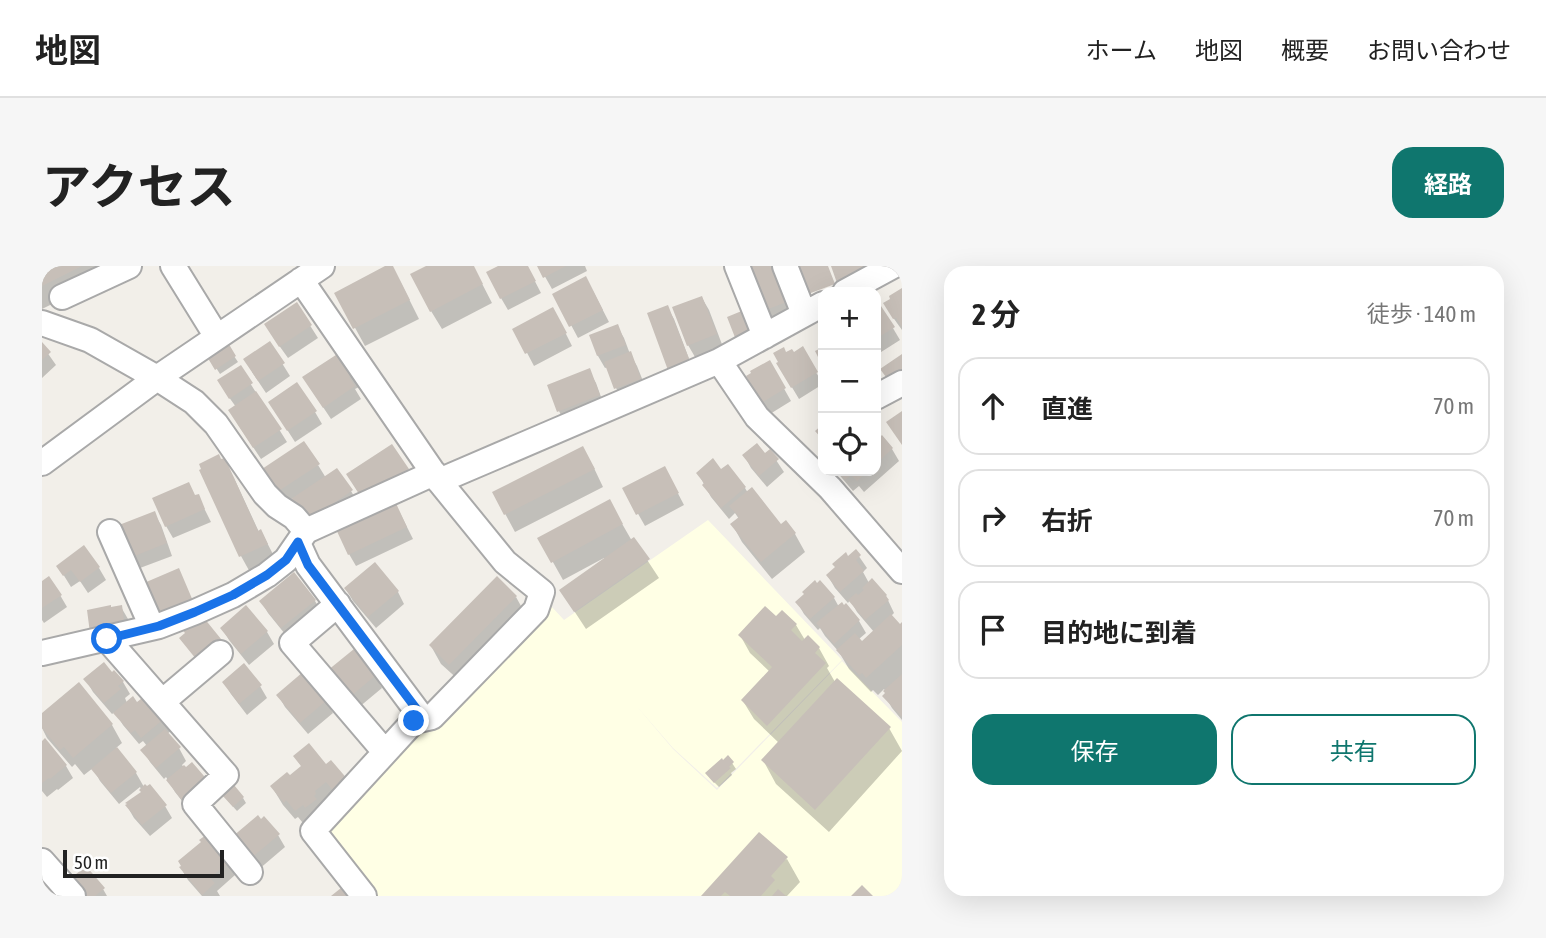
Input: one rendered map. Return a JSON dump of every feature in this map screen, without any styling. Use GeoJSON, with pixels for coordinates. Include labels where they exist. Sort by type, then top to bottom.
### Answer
{"type":"FeatureCollection","features":[{"type":"Feature","properties":{"kind":"street"},"geometry":{"type":"LineString","coordinates":[[62,298],[129,266]]}},
{"type":"Feature","properties":{"kind":"street"},"geometry":{"type":"LineString","coordinates":[[173,266],[217,337]]}},
{"type":"Feature","properties":{"kind":"street"},"geometry":{"type":"LineString","coordinates":[[42,463],[157,378],[322,266]]}},
{"type":"Feature","properties":{"kind":"street"},"geometry":{"type":"LineString","coordinates":[[737,266],[765,336]]}},
{"type":"Feature","properties":{"kind":"street"},"geometry":{"type":"LineString","coordinates":[[42,653],[152,627],[195,612],[233,595],[267,575],[286,560],[302,537],[437,477],[719,361],[814,309],[785,266]]}},
{"type":"Feature","properties":{"kind":"street"},"geometry":{"type":"LineString","coordinates":[[854,287],[893,266]]}},
{"type":"Feature","properties":{"kind":"street"},"geometry":{"type":"LineString","coordinates":[[301,280],[437,477],[505,562],[542,592],[536,610],[432,717],[414,721],[313,831],[364,896]]}},
{"type":"Feature","properties":{"kind":"street"},"geometry":{"type":"LineString","coordinates":[[42,323],[90,340],[157,378],[194,402],[216,424],[265,494],[294,517],[308,565],[424,719]]}},
{"type":"Feature","properties":{"kind":"street"},"geometry":{"type":"LineString","coordinates":[[719,361],[757,417],[830,488],[902,571]]}},
{"type":"Feature","properties":{"kind":"street"},"geometry":{"type":"LineString","coordinates":[[881,394],[902,383]]}},
{"type":"Feature","properties":{"kind":"street"},"geometry":{"type":"LineString","coordinates":[[110,532],[152,627]]}},
{"type":"Feature","properties":{"kind":"street"},"geometry":{"type":"LineString","coordinates":[[338,604],[292,643],[385,752]]}},
{"type":"Feature","properties":{"kind":"street"},"geometry":{"type":"LineString","coordinates":[[107,639],[226,775],[195,804],[250,872]]}},
{"type":"Feature","properties":{"kind":"street"},"geometry":{"type":"LineString","coordinates":[[162,702],[220,653]]}},
{"type":"Feature","properties":{"kind":"street"},"geometry":{"type":"LineString","coordinates":[[42,861],[73,896]]}},
{"type":"Feature","properties":{"kind":"shaded area"},"geometry":{"type":"Polygon","coordinates":[[[708,520],[842,660],[717,788],[673,748],[634,703],[673,749],[717,790],[842,661],[902,722],[902,896],[377,896],[331,838],[331,829],[425,729],[437,729],[551,606],[564,620],[708,520]]]}},
{"type":"Feature","properties":{"kind":"building"},"geometry":{"type":"Polygon","coordinates":[[[42,266],[82,266],[42,286],[42,266]]]}},
{"type":"Feature","properties":{"kind":"building"},"geometry":{"type":"Polygon","coordinates":[[[385,266],[393,266],[410,300],[353,329],[334,293],[385,266]]]}},
{"type":"Feature","properties":{"kind":"building"},"geometry":{"type":"Polygon","coordinates":[[[426,266],[474,266],[483,284],[430,312],[410,274],[426,266]]]}},
{"type":"Feature","properties":{"kind":"building"},"geometry":{"type":"Polygon","coordinates":[[[498,266],[528,266],[536,281],[500,299],[486,272],[498,266]]]}},
{"type":"Feature","properties":{"kind":"building"},"geometry":{"type":"Polygon","coordinates":[[[537,266],[566,266],[543,278],[537,266]]]}},
{"type":"Feature","properties":{"kind":"building"},"geometry":{"type":"Polygon","coordinates":[[[779,266],[792,300],[763,311],[746,268],[779,266]]]}},
{"type":"Feature","properties":{"kind":"building"},"geometry":{"type":"Polygon","coordinates":[[[797,266],[828,266],[835,284],[818,287],[818,290],[808,294],[797,266]]]}},
{"type":"Feature","properties":{"kind":"building"},"geometry":{"type":"Polygon","coordinates":[[[831,266],[864,266],[866,271],[837,283],[831,266]]]}},
{"type":"Feature","properties":{"kind":"building"},"geometry":{"type":"Polygon","coordinates":[[[586,276],[603,310],[569,327],[552,294],[586,276]]]}},
{"type":"Feature","properties":{"kind":"building"},"geometry":{"type":"Polygon","coordinates":[[[902,288],[902,327],[883,303],[902,288]]]}},
{"type":"Feature","properties":{"kind":"building"},"geometry":{"type":"Polygon","coordinates":[[[702,296],[717,334],[687,346],[672,307],[702,296]]]}},
{"type":"Feature","properties":{"kind":"building"},"geometry":{"type":"Polygon","coordinates":[[[297,302],[312,325],[279,347],[264,324],[297,302]]]}},
{"type":"Feature","properties":{"kind":"building"},"geometry":{"type":"Polygon","coordinates":[[[668,305],[691,364],[669,373],[647,313],[668,305]]]}},
{"type":"Feature","properties":{"kind":"building"},"geometry":{"type":"Polygon","coordinates":[[[881,306],[895,327],[881,336],[881,306]]]}},
{"type":"Feature","properties":{"kind":"building"},"geometry":{"type":"Polygon","coordinates":[[[553,307],[567,333],[525,354],[512,329],[553,307]]]}},
{"type":"Feature","properties":{"kind":"building"},"geometry":{"type":"Polygon","coordinates":[[[749,308],[758,331],[736,340],[727,317],[749,308]]]}},
{"type":"Feature","properties":{"kind":"building"},"geometry":{"type":"Polygon","coordinates":[[[618,324],[626,345],[597,356],[589,335],[618,324]]]}},
{"type":"Feature","properties":{"kind":"building"},"geometry":{"type":"Polygon","coordinates":[[[227,341],[236,356],[215,370],[206,355],[227,341]]]}},
{"type":"Feature","properties":{"kind":"building"},"geometry":{"type":"Polygon","coordinates":[[[270,341],[285,363],[258,381],[243,359],[270,341]]]}},
{"type":"Feature","properties":{"kind":"building"},"geometry":{"type":"Polygon","coordinates":[[[42,342],[51,352],[42,360],[42,342]]]}},
{"type":"Feature","properties":{"kind":"building"},"geometry":{"type":"Polygon","coordinates":[[[803,346],[818,372],[791,388],[773,353],[784,347],[786,352],[792,349],[794,352],[803,346]]]}},
{"type":"Feature","properties":{"kind":"building"},"geometry":{"type":"Polygon","coordinates":[[[631,351],[641,379],[614,389],[604,362],[631,351]]]}},
{"type":"Feature","properties":{"kind":"building"},"geometry":{"type":"Polygon","coordinates":[[[339,353],[354,374],[349,377],[355,386],[323,408],[302,377],[339,353]]]}},
{"type":"Feature","properties":{"kind":"building"},"geometry":{"type":"Polygon","coordinates":[[[902,354],[902,372],[889,381],[881,368],[902,354]]]}},
{"type":"Feature","properties":{"kind":"building"},"geometry":{"type":"Polygon","coordinates":[[[770,360],[786,388],[761,403],[746,376],[770,360]]]}},
{"type":"Feature","properties":{"kind":"building"},"geometry":{"type":"Polygon","coordinates":[[[241,365],[253,383],[229,399],[217,380],[241,365]]]}},
{"type":"Feature","properties":{"kind":"building"},"geometry":{"type":"Polygon","coordinates":[[[590,368],[600,395],[557,412],[547,385],[590,368]]]}},
{"type":"Feature","properties":{"kind":"building"},"geometry":{"type":"Polygon","coordinates":[[[297,382],[317,411],[287,431],[268,402],[297,382]]]}},
{"type":"Feature","properties":{"kind":"building"},"geometry":{"type":"Polygon","coordinates":[[[256,391],[282,429],[253,448],[228,410],[256,391]]]}},
{"type":"Feature","properties":{"kind":"building"},"geometry":{"type":"Polygon","coordinates":[[[902,411],[902,445],[886,422],[902,411]]]}},
{"type":"Feature","properties":{"kind":"building"},"geometry":{"type":"Polygon","coordinates":[[[882,435],[893,448],[881,459],[882,435]]]}},
{"type":"Feature","properties":{"kind":"building"},"geometry":{"type":"Polygon","coordinates":[[[304,441],[320,464],[274,494],[259,471],[304,441]]]}},
{"type":"Feature","properties":{"kind":"building"},"geometry":{"type":"Polygon","coordinates":[[[757,443],[765,453],[770,449],[779,459],[759,476],[742,455],[757,443]]]}},
{"type":"Feature","properties":{"kind":"building"},"geometry":{"type":"Polygon","coordinates":[[[392,444],[409,469],[363,500],[346,474],[392,444]]]}},
{"type":"Feature","properties":{"kind":"building"},"geometry":{"type":"Polygon","coordinates":[[[583,446],[595,469],[504,515],[492,492],[583,446]]]}},
{"type":"Feature","properties":{"kind":"building"},"geometry":{"type":"Polygon","coordinates":[[[219,454],[221,459],[225,458],[258,531],[261,529],[268,544],[239,557],[199,470],[199,464],[219,454]]]}},
{"type":"Feature","properties":{"kind":"building"},"geometry":{"type":"Polygon","coordinates":[[[713,458],[721,469],[728,464],[746,487],[721,508],[696,473],[713,458]]]}},
{"type":"Feature","properties":{"kind":"building"},"geometry":{"type":"Polygon","coordinates":[[[665,466],[679,493],[636,515],[622,488],[665,466]]]}},
{"type":"Feature","properties":{"kind":"building"},"geometry":{"type":"Polygon","coordinates":[[[337,468],[353,490],[306,522],[291,499],[337,468]]]}},
{"type":"Feature","properties":{"kind":"building"},"geometry":{"type":"Polygon","coordinates":[[[189,482],[195,495],[199,494],[205,509],[165,527],[152,498],[189,482]]]}},
{"type":"Feature","properties":{"kind":"building"},"geometry":{"type":"Polygon","coordinates":[[[752,487],[781,524],[786,520],[796,533],[761,562],[730,524],[739,517],[729,506],[752,487]]]}},
{"type":"Feature","properties":{"kind":"building"},"geometry":{"type":"Polygon","coordinates":[[[394,499],[407,527],[348,555],[335,527],[394,499]]]}},
{"type":"Feature","properties":{"kind":"building"},"geometry":{"type":"Polygon","coordinates":[[[610,499],[623,524],[551,563],[537,538],[610,499]]]}},
{"type":"Feature","properties":{"kind":"building"},"geometry":{"type":"Polygon","coordinates":[[[155,511],[167,543],[132,557],[119,525],[155,511]]]}},
{"type":"Feature","properties":{"kind":"building"},"geometry":{"type":"Polygon","coordinates":[[[634,537],[650,559],[574,612],[559,590],[634,537]]]}},
{"type":"Feature","properties":{"kind":"building"},"geometry":{"type":"Polygon","coordinates":[[[84,545],[100,567],[80,582],[71,570],[63,576],[56,566],[84,545]]]}},
{"type":"Feature","properties":{"kind":"building"},"geometry":{"type":"Polygon","coordinates":[[[856,549],[861,555],[856,560],[864,571],[840,592],[826,575],[835,567],[832,564],[846,552],[848,556],[856,549]]]}},
{"type":"Feature","properties":{"kind":"building"},"geometry":{"type":"Polygon","coordinates":[[[375,562],[399,591],[368,617],[344,588],[375,562]]]}},
{"type":"Feature","properties":{"kind":"building"},"geometry":{"type":"Polygon","coordinates":[[[179,568],[193,601],[158,616],[144,583],[179,568]]]}},
{"type":"Feature","properties":{"kind":"building"},"geometry":{"type":"Polygon","coordinates":[[[294,572],[316,600],[281,628],[259,601],[294,572]]]}},
{"type":"Feature","properties":{"kind":"building"},"geometry":{"type":"Polygon","coordinates":[[[49,576],[62,595],[42,608],[42,581],[49,576]]]}},
{"type":"Feature","properties":{"kind":"building"},"geometry":{"type":"Polygon","coordinates":[[[497,576],[517,596],[449,665],[429,645],[497,576]]]}},
{"type":"Feature","properties":{"kind":"building"},"geometry":{"type":"Polygon","coordinates":[[[872,578],[889,600],[865,620],[848,600],[864,590],[862,588],[872,578]]]}},
{"type":"Feature","properties":{"kind":"building"},"geometry":{"type":"Polygon","coordinates":[[[815,580],[817,583],[820,580],[835,597],[810,619],[795,602],[815,580]]]}},
{"type":"Feature","properties":{"kind":"building"},"geometry":{"type":"Polygon","coordinates":[[[842,602],[844,605],[846,603],[860,620],[834,644],[816,623],[842,602]]]}},
{"type":"Feature","properties":{"kind":"building"},"geometry":{"type":"Polygon","coordinates":[[[122,605],[125,628],[90,633],[87,610],[122,605]]]}},
{"type":"Feature","properties":{"kind":"building"},"geometry":{"type":"Polygon","coordinates":[[[246,605],[268,631],[241,654],[220,628],[246,605]]]}},
{"type":"Feature","properties":{"kind":"building"},"geometry":{"type":"Polygon","coordinates":[[[765,606],[776,616],[782,610],[797,624],[791,630],[802,641],[808,635],[820,647],[815,653],[826,663],[767,726],[741,700],[772,667],[738,635],[765,606]]]}},
{"type":"Feature","properties":{"kind":"building"},"geometry":{"type":"Polygon","coordinates":[[[891,614],[900,624],[902,622],[902,645],[866,678],[862,673],[859,675],[836,650],[855,633],[862,641],[891,614]]]}},
{"type":"Feature","properties":{"kind":"building"},"geometry":{"type":"Polygon","coordinates":[[[204,618],[221,639],[196,659],[179,638],[185,633],[180,627],[187,621],[192,627],[204,618]]]}},
{"type":"Feature","properties":{"kind":"building"},"geometry":{"type":"Polygon","coordinates":[[[354,649],[376,675],[344,702],[322,675],[354,649]]]}},
{"type":"Feature","properties":{"kind":"building"},"geometry":{"type":"Polygon","coordinates":[[[104,662],[124,681],[118,686],[121,689],[104,703],[83,679],[104,662]]]}},
{"type":"Feature","properties":{"kind":"building"},"geometry":{"type":"Polygon","coordinates":[[[244,663],[262,685],[239,704],[222,682],[244,663]]]}},
{"type":"Feature","properties":{"kind":"building"},"geometry":{"type":"Polygon","coordinates":[[[303,672],[327,700],[300,723],[276,695],[303,672]]]}},
{"type":"Feature","properties":{"kind":"building"},"geometry":{"type":"Polygon","coordinates":[[[902,674],[902,717],[882,696],[885,693],[883,691],[902,674]]]}},
{"type":"Feature","properties":{"kind":"building"},"geometry":{"type":"Polygon","coordinates":[[[837,678],[891,727],[815,810],[761,760],[837,678]]]}},
{"type":"Feature","properties":{"kind":"building"},"geometry":{"type":"Polygon","coordinates":[[[79,682],[113,724],[73,758],[64,747],[60,750],[42,728],[42,713],[79,682]]]}},
{"type":"Feature","properties":{"kind":"building"},"geometry":{"type":"Polygon","coordinates":[[[146,695],[165,718],[141,738],[135,730],[131,733],[113,713],[133,696],[137,702],[146,695]]]}},
{"type":"Feature","properties":{"kind":"building"},"geometry":{"type":"Polygon","coordinates":[[[165,729],[181,747],[156,768],[140,750],[165,729]]]}},
{"type":"Feature","properties":{"kind":"building"},"geometry":{"type":"Polygon","coordinates":[[[45,738],[67,765],[42,783],[42,741],[45,738]]]}},
{"type":"Feature","properties":{"kind":"building"},"geometry":{"type":"Polygon","coordinates":[[[309,743],[326,764],[331,760],[349,781],[335,793],[326,782],[315,791],[314,796],[317,799],[305,808],[303,805],[295,811],[286,800],[284,803],[270,786],[287,772],[290,775],[301,766],[293,756],[309,743]]]}},
{"type":"Feature","properties":{"kind":"building"},"geometry":{"type":"Polygon","coordinates":[[[117,747],[137,772],[111,793],[91,769],[117,747]]]}},
{"type":"Feature","properties":{"kind":"building"},"geometry":{"type":"Polygon","coordinates":[[[728,755],[734,762],[729,767],[731,768],[714,783],[705,773],[728,755]]]}},
{"type":"Feature","properties":{"kind":"building"},"geometry":{"type":"Polygon","coordinates":[[[192,762],[210,783],[185,804],[166,780],[192,762]]]}},
{"type":"Feature","properties":{"kind":"building"},"geometry":{"type":"Polygon","coordinates":[[[145,784],[150,784],[167,805],[142,825],[125,803],[141,792],[139,790],[145,784]]]}},
{"type":"Feature","properties":{"kind":"building"},"geometry":{"type":"Polygon","coordinates":[[[234,785],[244,797],[233,807],[222,795],[234,785]]]}},
{"type":"Feature","properties":{"kind":"building"},"geometry":{"type":"Polygon","coordinates":[[[258,815],[261,819],[264,816],[280,834],[250,859],[232,837],[258,815]]]}},
{"type":"Feature","properties":{"kind":"building"},"geometry":{"type":"Polygon","coordinates":[[[759,832],[788,857],[771,876],[775,880],[761,896],[730,896],[725,892],[721,896],[701,896],[759,832]]]}},
{"type":"Feature","properties":{"kind":"building"},"geometry":{"type":"Polygon","coordinates":[[[206,835],[229,862],[210,878],[215,883],[202,895],[179,867],[181,866],[178,861],[206,835]]]}},
{"type":"Feature","properties":{"kind":"building"},"geometry":{"type":"Polygon","coordinates":[[[86,866],[105,888],[95,896],[84,896],[70,879],[86,866]]]}},
{"type":"Feature","properties":{"kind":"building"},"geometry":{"type":"Polygon","coordinates":[[[862,885],[873,896],[851,896],[862,885]]]}},
{"type":"Feature","properties":{"kind":"building"},"geometry":{"type":"Polygon","coordinates":[[[341,888],[347,896],[331,896],[341,888]]]}},
{"type":"Feature","properties":{"kind":"building"},"geometry":{"type":"Polygon","coordinates":[[[778,889],[786,896],[772,896],[778,889]]]}},
{"type":"Feature","properties":{"kind":"route"},"geometry":{"type":"LineString","coordinates":[[107,639],[159,626],[233,595],[286,560],[298,542],[308,565],[424,719],[414,721]]}}]}
